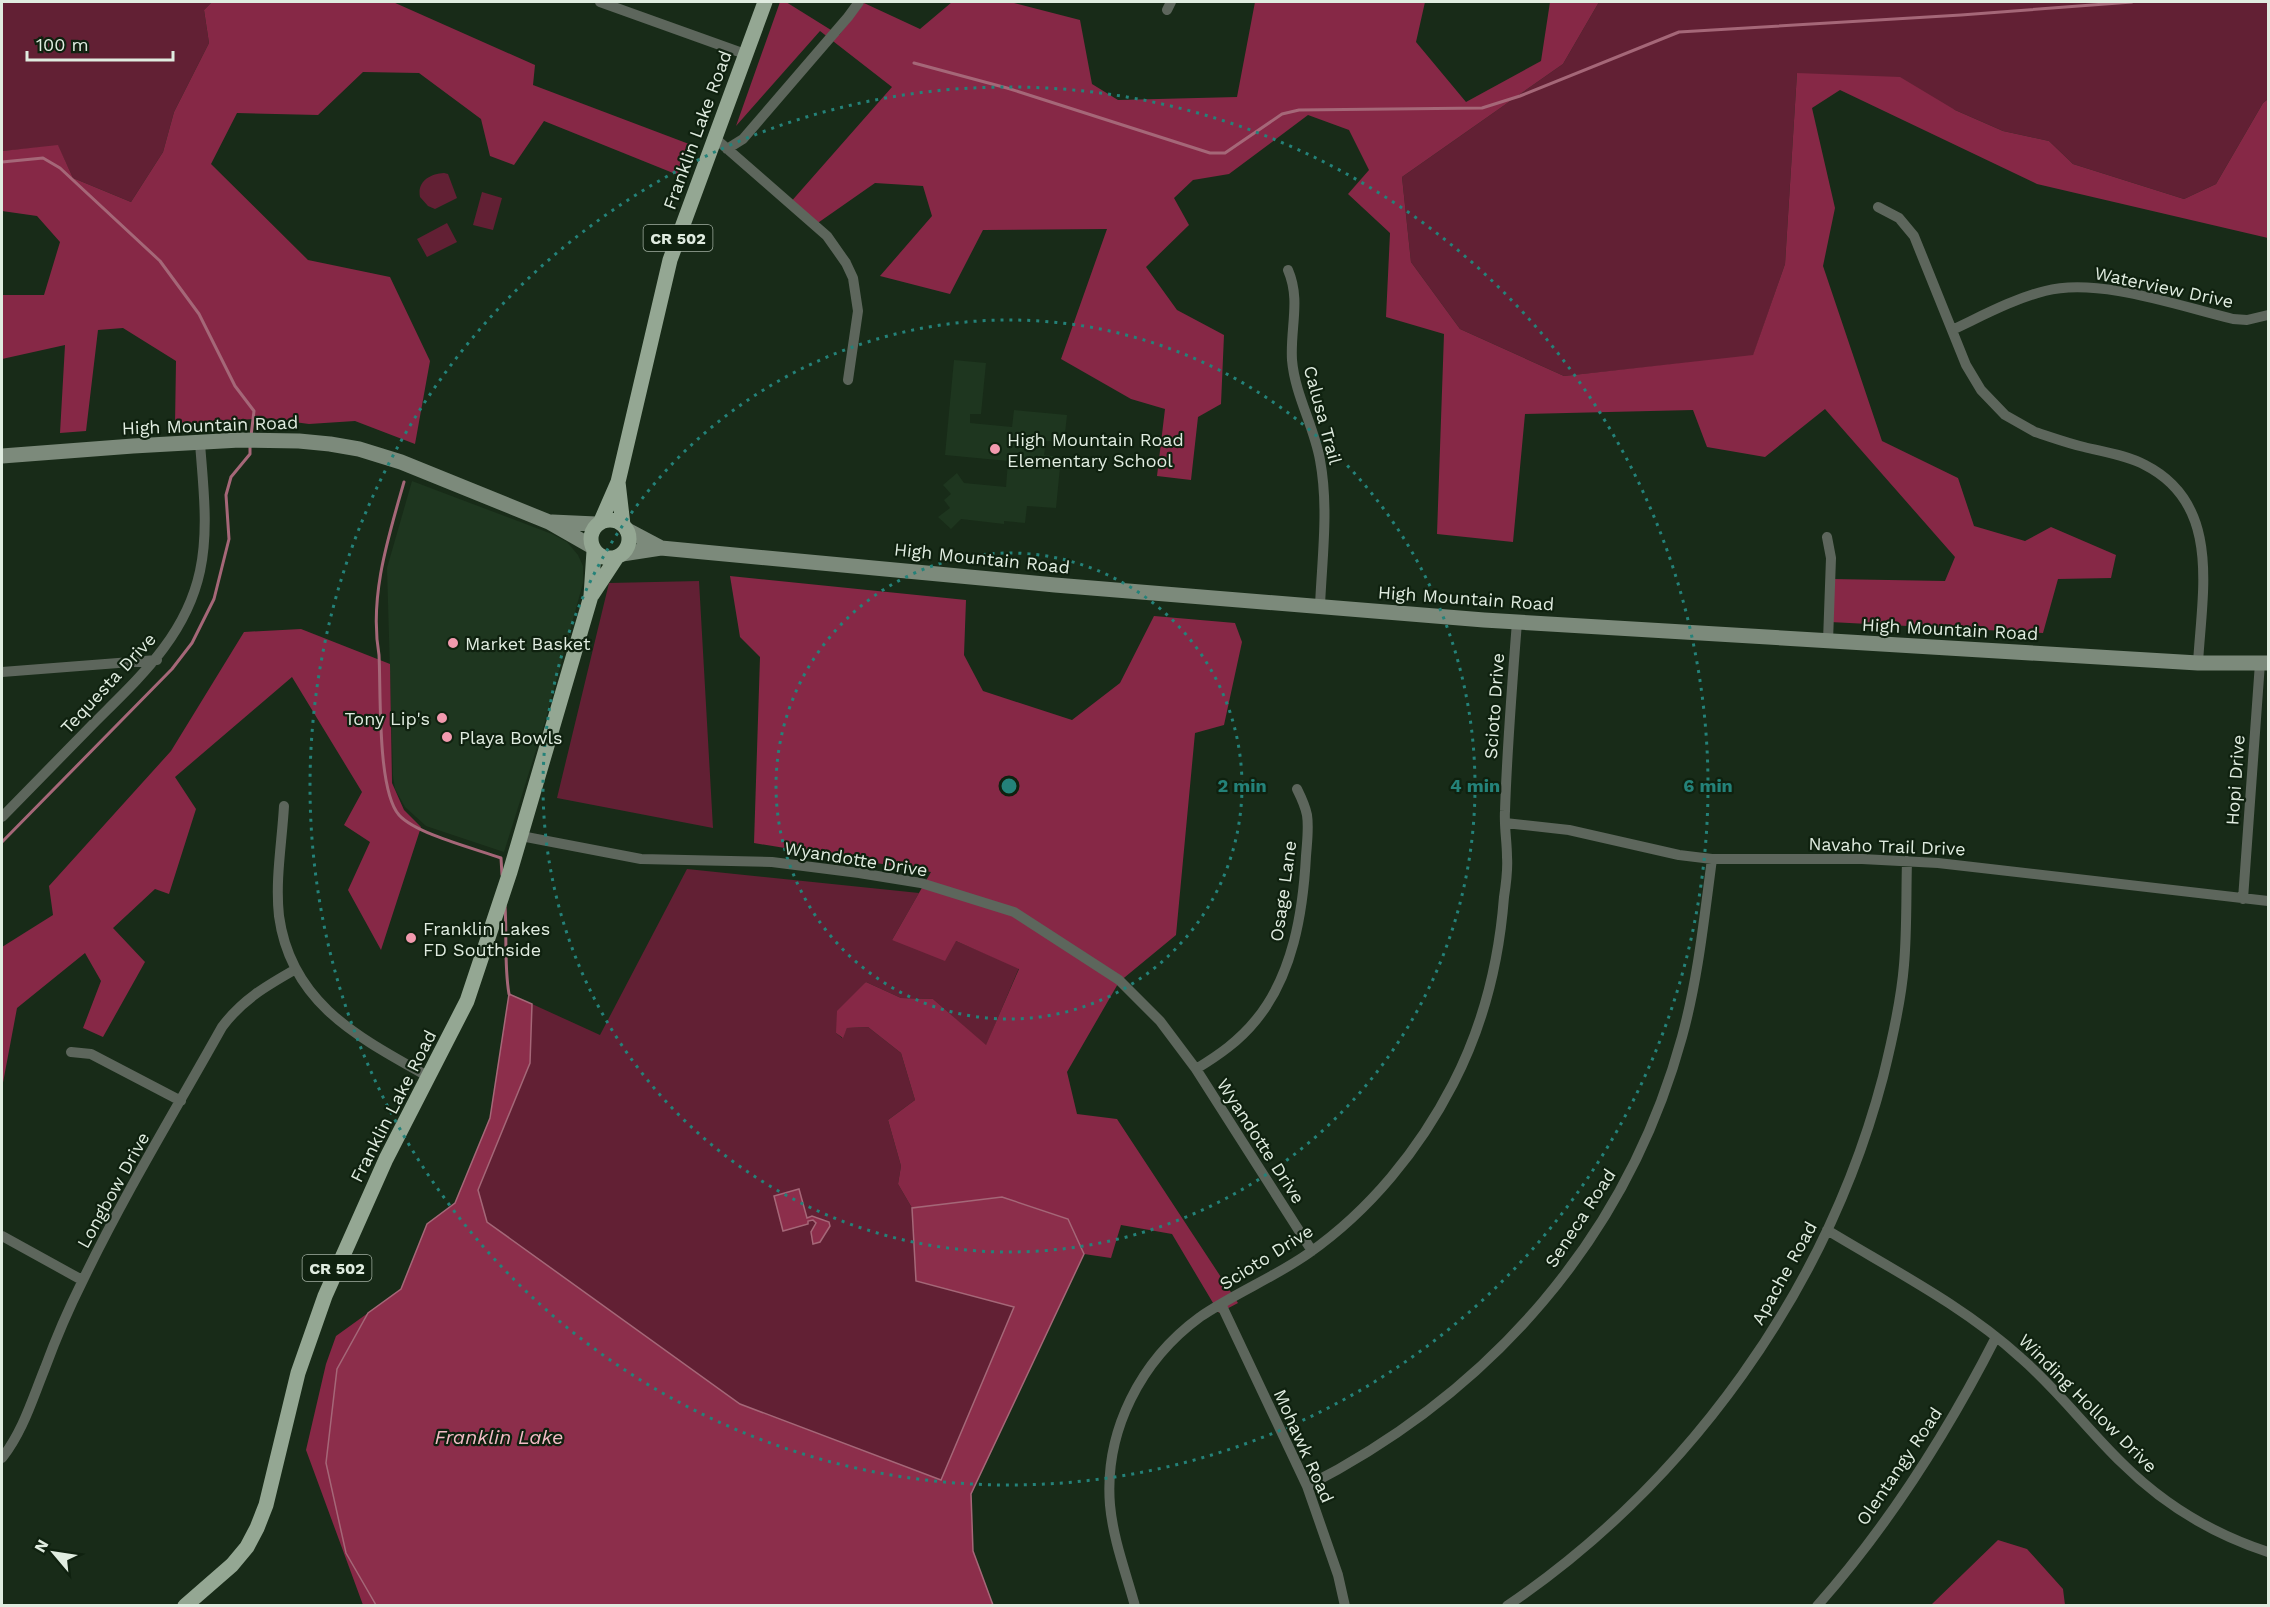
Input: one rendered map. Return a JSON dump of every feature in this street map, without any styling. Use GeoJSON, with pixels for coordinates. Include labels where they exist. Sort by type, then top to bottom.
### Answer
{"type":"FeatureCollection","features":[{"type":"Feature","properties":{"kind":"main road","name":"Franklin Lake Road"},"geometry":{"type":"LineString","coordinates":[[599,523],[618,482],[666,276],[722,144],[745,54],[765,2]]}},
{"type":"Feature","properties":{"kind":"main road","name":"High Mountain Road"},"geometry":{"type":"LineString","coordinates":[[2,456],[240,440],[330,444],[377,454],[549,522],[593,548]]}},
{"type":"Feature","properties":{"kind":"main road","name":"Franklin Lake Road"},"geometry":{"type":"LineString","coordinates":[[618,482],[625,527]]}},
{"type":"Feature","properties":{"kind":"main road"},"geometry":{"type":"LineString","coordinates":[[599,523],[612,519],[625,527]]}},
{"type":"Feature","properties":{"kind":"main road","name":"High Mountain Road"},"geometry":{"type":"LineString","coordinates":[[549,522],[599,523]]}},
{"type":"Feature","properties":{"kind":"main road","name":"CR 502"},"geometry":{"type":"LineString","coordinates":[[593,548],[591,533],[599,523]]}},
{"type":"Feature","properties":{"kind":"main road","name":"High Mountain Road"},"geometry":{"type":"LineString","coordinates":[[625,527],[662,548]]}},
{"type":"Feature","properties":{"kind":"main road","name":"CR 502"},"geometry":{"type":"LineString","coordinates":[[620,556],[629,543],[625,527]]}},
{"type":"Feature","properties":{"kind":"main road","name":"Franklin Lake Road"},"geometry":{"type":"LineString","coordinates":[[185,1605],[232,1565],[247,1547],[257,1528],[266,1505],[298,1373],[325,1296],[386,1159],[467,1001],[510,872],[591,596],[593,548]]}},
{"type":"Feature","properties":{"kind":"main road"},"geometry":{"type":"LineString","coordinates":[[593,548],[604,558],[620,556]]}},
{"type":"Feature","properties":{"kind":"main road","name":"High Mountain Road"},"geometry":{"type":"LineString","coordinates":[[620,556],[662,548],[1061,586],[1516,622],[2198,663],[2264,663]]}},
{"type":"Feature","properties":{"kind":"main road","name":"Franklin Lake Road"},"geometry":{"type":"LineString","coordinates":[[591,596],[620,556]]}},
{"type":"Feature","properties":{"kind":"street"},"geometry":{"type":"LineString","coordinates":[[600,2],[745,54]]}},
{"type":"Feature","properties":{"kind":"street"},"geometry":{"type":"LineString","coordinates":[[722,144],[743,139],[859,2]]}},
{"type":"Feature","properties":{"kind":"street"},"geometry":{"type":"LineString","coordinates":[[722,144],[827,236],[846,262],[853,278],[858,311],[848,380]]}},
{"type":"Feature","properties":{"kind":"street"},"geometry":{"type":"LineString","coordinates":[[1878,207],[1899,218],[1914,236],[1971,376],[1980,390],[2005,415],[2035,432],[2144,464],[2170,482],[2181,495],[2198,526],[2203,558],[2198,663]]}},
{"type":"Feature","properties":{"kind":"street","name":"Calusa Trail"},"geometry":{"type":"LineString","coordinates":[[1288,270],[1294,284],[1295,297],[1292,339],[1294,377],[1315,439],[1323,477],[1320,606]]}},
{"type":"Feature","properties":{"kind":"street","name":"Waterview Drive"},"geometry":{"type":"LineString","coordinates":[[1952,330],[2029,296],[2070,287],[2110,289],[2233,319],[2247,320],[2268,315]]}},
{"type":"Feature","properties":{"kind":"street","name":"Tequesta Drive"},"geometry":{"type":"LineString","coordinates":[[2,817],[157,660],[176,633],[186,614],[201,566],[205,533],[200,443]]}},
{"type":"Feature","properties":{"kind":"street"},"geometry":{"type":"LineString","coordinates":[[1827,537],[1831,558],[1828,641]]}},
{"type":"Feature","properties":{"kind":"street","name":"Scioto Drive"},"geometry":{"type":"LineString","coordinates":[[1135,1605],[1110,1506],[1112,1460],[1115,1440],[1130,1400],[1152,1363],[1181,1333],[1221,1304],[1285,1269],[1312,1251],[1356,1214],[1401,1165],[1439,1111],[1468,1052],[1490,989],[1497,956],[1508,858],[1505,823],[1516,622]]}},
{"type":"Feature","properties":{"kind":"street"},"geometry":{"type":"LineString","coordinates":[[2,672],[157,660]]}},
{"type":"Feature","properties":{"kind":"street","name":"Hopi Drive"},"geometry":{"type":"LineString","coordinates":[[2243,899],[2264,663]]}},
{"type":"Feature","properties":{"kind":"street","name":"Osage Lane"},"geometry":{"type":"LineString","coordinates":[[1196,1069],[1230,1047],[1257,1019],[1279,982],[1289,956],[1300,912],[1308,833],[1305,806],[1297,789]]}},
{"type":"Feature","properties":{"kind":"street"},"geometry":{"type":"LineString","coordinates":[[284,806],[278,892],[279,915],[283,936],[296,969],[310,992],[345,1027],[363,1040],[429,1077]]}},
{"type":"Feature","properties":{"kind":"street","name":"Navaho Trail Drive"},"geometry":{"type":"LineString","coordinates":[[1505,823],[1569,830],[1679,855],[1712,859],[1907,861],[1988,867],[2268,901]]}},
{"type":"Feature","properties":{"kind":"street","name":"Wyandotte Drive"},"geometry":{"type":"LineString","coordinates":[[521,836],[641,859],[772,862],[859,873],[921,883],[1014,912],[1119,980],[1160,1021],[1196,1069],[1312,1251]]}},
{"type":"Feature","properties":{"kind":"street","name":"Seneca Road"},"geometry":{"type":"LineString","coordinates":[[1308,1486],[1385,1442],[1459,1387],[1487,1362],[1538,1308],[1590,1239],[1614,1200],[1644,1142],[1671,1073],[1698,965],[1712,859]]}},
{"type":"Feature","properties":{"kind":"street","name":"Apache Road"},"geometry":{"type":"LineString","coordinates":[[1507,1605],[1556,1570],[1602,1532],[1652,1483],[1699,1430],[1762,1346],[1792,1297],[1827,1230],[1863,1143],[1888,1055],[1904,966],[1907,861]]}},
{"type":"Feature","properties":{"kind":"street","name":"Longbow Drive"},"geometry":{"type":"LineString","coordinates":[[2,1458],[29,1412],[82,1280],[222,1027],[233,1012],[259,990],[296,969]]}},
{"type":"Feature","properties":{"kind":"street"},"geometry":{"type":"LineString","coordinates":[[71,1052],[91,1054],[181,1101]]}},
{"type":"Feature","properties":{"kind":"street","name":"Winding Hollow Drive"},"geometry":{"type":"LineString","coordinates":[[1827,1230],[1928,1291],[1996,1337],[2049,1384],[2120,1461],[2164,1499],[2213,1529],[2268,1552]]}},
{"type":"Feature","properties":{"kind":"street"},"geometry":{"type":"LineString","coordinates":[[2,1236],[82,1280]]}},
{"type":"Feature","properties":{"kind":"street","name":"Mohawk Road"},"geometry":{"type":"LineString","coordinates":[[1221,1304],[1308,1486],[1338,1575],[1345,1605]]}},
{"type":"Feature","properties":{"kind":"street","name":"Olentangy Road"},"geometry":{"type":"LineString","coordinates":[[1817,1605],[1886,1519],[1924,1464],[1959,1407],[1996,1337]]}},
{"type":"Feature","properties":{"kind":"shaded area"},"geometry":{"type":"Polygon","coordinates":[[[2,2],[212,2],[204,10],[209,43],[174,112],[163,152],[131,202],[73,178],[58,146],[2,151],[2,2]]]}},
{"type":"Feature","properties":{"kind":"shaded area"},"geometry":{"type":"Polygon","coordinates":[[[212,2],[393,2],[535,65],[533,85],[689,144],[678,175],[544,121],[514,165],[490,156],[481,119],[419,73],[363,72],[318,115],[237,113],[211,164],[308,260],[390,277],[430,361],[415,444],[355,421],[309,424],[264,418],[175,425],[176,361],[123,328],[98,330],[86,431],[60,433],[65,345],[2,359],[2,295],[44,295],[60,242],[37,216],[2,211],[2,151],[58,145],[73,178],[131,202],[163,152],[174,112],[209,43],[204,10],[212,2]]]}},
{"type":"Feature","properties":{"kind":"shaded area"},"geometry":{"type":"Polygon","coordinates":[[[780,2],[786,2],[839,35],[864,3],[920,29],[952,2],[1010,2],[1080,20],[1092,84],[1118,100],[1237,97],[1255,2],[1425,2],[1416,42],[1466,102],[1541,61],[1550,2],[1599,2],[1563,64],[1402,177],[1411,262],[1460,329],[1564,376],[1753,355],[1785,264],[1797,73],[1900,77],[1955,110],[2003,131],[2049,141],[2073,164],[2184,199],[2216,184],[2263,103],[2268,99],[2268,238],[2037,184],[1840,90],[1812,108],[1835,208],[1823,266],[1882,441],[1958,478],[1974,526],[2025,541],[2051,527],[2116,555],[2111,578],[2058,579],[2043,633],[1830,622],[1832,579],[1945,581],[1955,557],[1825,409],[1765,457],[1707,447],[1693,410],[1525,414],[1513,542],[1437,534],[1444,334],[1386,317],[1390,233],[1348,194],[1369,170],[1349,130],[1308,115],[1229,174],[1193,180],[1174,198],[1189,225],[1146,267],[1177,310],[1224,335],[1221,404],[1198,417],[1191,480],[1157,476],[1165,409],[1131,399],[1061,359],[1107,229],[983,230],[950,294],[880,276],[932,216],[923,186],[875,183],[812,227],[789,204],[892,87],[820,31],[736,126],[780,2]]]}},
{"type":"Feature","properties":{"kind":"shaded area"},"geometry":{"type":"Polygon","coordinates":[[[1599,2],[2268,2],[2268,99],[2263,103],[2216,184],[2184,199],[2073,164],[2049,141],[2003,131],[1955,110],[1797,73],[1785,264],[1753,356],[1564,376],[1460,329],[1411,262],[1402,177],[1563,64],[1599,2]]]}},
{"type":"Feature","properties":{"kind":"shaded area"},"geometry":{"type":"Polygon","coordinates":[[[448,174],[457,198],[435,209],[428,206],[420,197],[421,187],[429,177],[448,174]]]}},
{"type":"Feature","properties":{"kind":"shaded area"},"geometry":{"type":"Polygon","coordinates":[[[482,192],[502,198],[493,230],[473,225],[482,192]]]}},
{"type":"Feature","properties":{"kind":"shaded area"},"geometry":{"type":"Polygon","coordinates":[[[447,223],[457,242],[427,257],[417,239],[447,223]]]}},
{"type":"Feature","properties":{"kind":"shaded area","name":"High Mountain Road Elementary School"},"geometry":{"type":"Polygon","coordinates":[[[954,360],[986,363],[981,414],[970,414],[970,423],[1012,427],[1014,410],[1067,415],[1064,442],[1046,441],[1044,455],[1061,457],[1056,508],[1027,506],[1025,523],[1004,521],[1004,524],[961,519],[951,529],[938,517],[950,508],[944,500],[951,494],[943,485],[957,473],[964,483],[1006,487],[1008,461],[945,455],[954,360]]]}},
{"type":"Feature","properties":{"kind":"shaded area"},"geometry":{"type":"Polygon","coordinates":[[[412,481],[552,534],[567,542],[578,555],[583,566],[583,583],[544,725],[504,852],[426,826],[405,807],[395,789],[387,568],[412,481]]]}},
{"type":"Feature","properties":{"kind":"shaded area"},"geometry":{"type":"Polygon","coordinates":[[[730,576],[966,600],[964,655],[983,691],[1072,720],[1120,683],[1154,616],[1235,623],[1242,642],[1224,725],[1195,733],[1176,935],[1119,982],[1067,1072],[1077,1114],[1117,1119],[1238,1303],[1219,1313],[1172,1234],[1121,1225],[1111,1258],[1084,1254],[1068,1219],[1002,1197],[912,1208],[898,1184],[901,1166],[888,1120],[915,1100],[901,1053],[868,1027],[847,1028],[843,1038],[836,1033],[837,1011],[866,982],[901,998],[933,999],[986,1045],[1019,969],[956,941],[945,961],[892,940],[931,872],[754,843],[760,657],[740,637],[730,576]]]}},
{"type":"Feature","properties":{"kind":"shaded area"},"geometry":{"type":"Polygon","coordinates":[[[699,581],[713,828],[557,798],[609,583],[699,581]]]}},
{"type":"Feature","properties":{"kind":"shaded area"},"geometry":{"type":"Polygon","coordinates":[[[301,629],[390,664],[392,783],[404,810],[421,827],[381,950],[348,890],[370,842],[344,825],[362,792],[292,677],[175,777],[196,809],[169,894],[155,889],[113,928],[145,962],[103,1037],[83,1028],[101,981],[85,953],[17,1008],[2,1088],[2,947],[53,915],[49,886],[171,751],[244,632],[301,629]]]}},
{"type":"Feature","properties":{"kind":"shaded area"},"geometry":{"type":"Polygon","coordinates":[[[687,869],[919,893],[892,940],[956,941],[1019,968],[986,1046],[933,999],[901,998],[866,982],[836,1033],[842,1038],[847,1028],[868,1027],[901,1053],[915,1100],[888,1120],[901,1166],[898,1184],[912,1208],[916,1281],[1014,1307],[941,1480],[740,1404],[487,1222],[478,1190],[530,1064],[532,1004],[600,1035],[687,869]]]}},
{"type":"Feature","properties":{"kind":"shaded area"},"geometry":{"type":"Polygon","coordinates":[[[368,1313],[337,1369],[346,1553],[376,1605],[363,1605],[306,1450],[326,1364],[336,1336],[368,1313]]]}},
{"type":"Feature","properties":{"kind":"shaded area"},"geometry":{"type":"Polygon","coordinates":[[[1998,1540],[2027,1549],[2063,1589],[2065,1605],[1931,1605],[1998,1540]]]}},
{"type":"Feature","properties":{"kind":"water","name":"Franklin Lake"},"geometry":{"type":"Polygon","coordinates":[[[509,994],[532,1004],[530,1063],[478,1190],[487,1222],[740,1404],[941,1480],[1014,1307],[916,1281],[912,1208],[1002,1197],[1068,1219],[1084,1254],[971,1494],[973,1551],[993,1605],[376,1605],[346,1553],[326,1463],[337,1369],[368,1313],[401,1289],[427,1224],[455,1203],[490,1118],[509,994]]]}},
{"type":"Feature","properties":{"kind":"water"},"geometry":{"type":"Polygon","coordinates":[[[799,1189],[807,1218],[812,1216],[829,1222],[830,1226],[820,1242],[813,1244],[811,1232],[816,1223],[813,1220],[808,1221],[808,1224],[783,1231],[774,1196],[799,1189]]]}},
{"type":"Feature","properties":{"kind":"waterway"},"geometry":{"type":"LineString","coordinates":[[914,63],[1007,88],[1210,153],[1225,153],[1282,114],[1299,110],[1482,108],[1520,96],[1679,32],[2132,2]]}},
{"type":"Feature","properties":{"kind":"waterway"},"geometry":{"type":"LineString","coordinates":[[2,162],[43,158],[60,168],[160,261],[199,314],[235,386],[254,411],[251,436]]}},
{"type":"Feature","properties":{"kind":"waterway"},"geometry":{"type":"LineString","coordinates":[[2,842],[172,669],[192,643],[214,599],[229,539],[226,495],[231,477],[250,454],[250,445]]}},
{"type":"Feature","properties":{"kind":"waterway"},"geometry":{"type":"LineString","coordinates":[[404,482],[382,568],[376,611],[382,739],[387,785],[399,815],[407,822],[432,835],[501,858],[502,875]]}},
{"type":"Feature","properties":{"kind":"waterway"},"geometry":{"type":"LineString","coordinates":[[505,906],[509,994]]}},
{"type":"Feature","properties":{"kind":"place","name":"High Mountain Road Elementary School"},"geometry":{"type":"Point","coordinates":[995,449]}},
{"type":"Feature","properties":{"kind":"place","name":"Market Basket"},"geometry":{"type":"Point","coordinates":[453,643]}},
{"type":"Feature","properties":{"kind":"place","name":"Tony Lip's"},"geometry":{"type":"Point","coordinates":[442,718]}},
{"type":"Feature","properties":{"kind":"place","name":"Playa Bowls"},"geometry":{"type":"Point","coordinates":[447,737]}},
{"type":"Feature","properties":{"kind":"place","name":"Franklin Lakes FD Southside"},"geometry":{"type":"Point","coordinates":[411,938]}}]}
